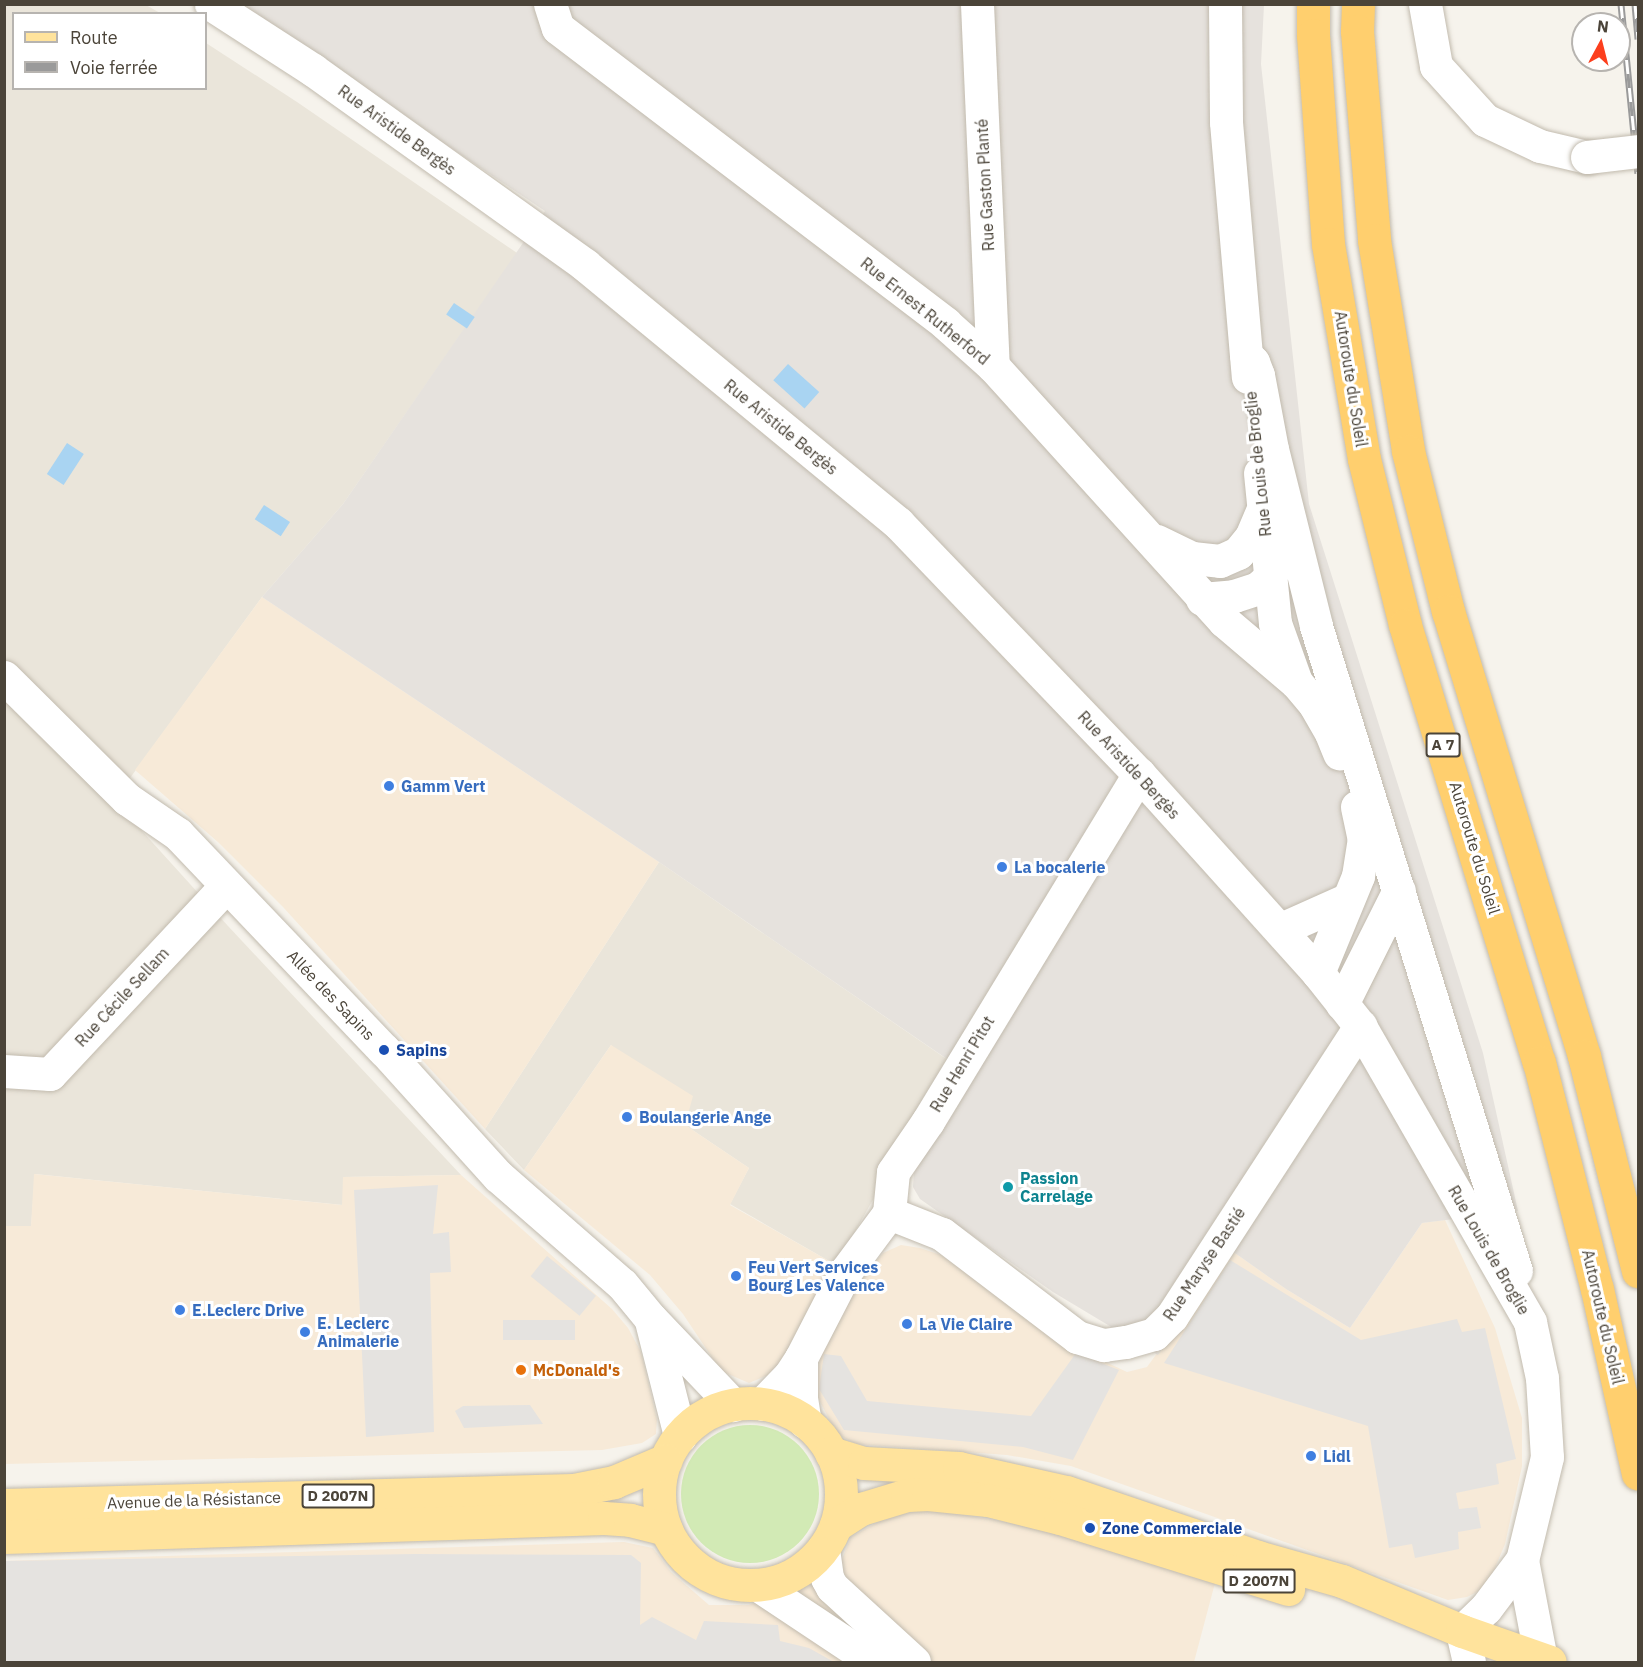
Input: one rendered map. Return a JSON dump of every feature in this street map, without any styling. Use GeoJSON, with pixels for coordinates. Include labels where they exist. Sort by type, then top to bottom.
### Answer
{"type":"FeatureCollection","features":[{"type":"Feature","properties":{"kind":"highway","name":"Autoroute du Soleil"},"geometry":{"type":"LineString","coordinates":[[1313,4],[1313,35],[1328,244],[1364,459],[1405,625],[1539,1062],[1597,1289],[1638,1474]]}},
{"type":"Feature","properties":{"kind":"highway","name":"A 7"},"geometry":{"type":"LineString","coordinates":[[1358,4],[1357,31],[1374,240],[1408,451],[1448,611],[1584,1056],[1638,1270]]}},
{"type":"Feature","properties":{"kind":"main road"},"geometry":{"type":"LineString","coordinates":[[747,1404],[784,1410],[805,1422],[820,1436],[831,1453],[841,1488],[829,1537],[794,1574],[776,1581],[758,1584],[742,1585],[711,1576],[684,1557],[666,1529],[660,1506],[660,1483],[673,1448],[695,1422],[713,1411],[747,1404]]}},
{"type":"Feature","properties":{"kind":"main road","name":"Avenue de la Résistance"},"geometry":{"type":"LineString","coordinates":[[4,1505],[574,1490],[614,1482],[673,1448]]}},
{"type":"Feature","properties":{"kind":"main road","name":"D 2007N"},"geometry":{"type":"LineString","coordinates":[[831,1453],[864,1463],[959,1468],[1066,1492],[1258,1557],[1342,1581],[1465,1647]]}},
{"type":"Feature","properties":{"kind":"main road","name":"D 2007N"},"geometry":{"type":"LineString","coordinates":[[829,1537],[861,1509],[907,1495],[928,1494],[988,1500],[1060,1518],[1205,1565],[1331,1601],[1465,1647],[1534,1660]]}},
{"type":"Feature","properties":{"kind":"main road","name":"Avenue de la Résistance"},"geometry":{"type":"LineString","coordinates":[[4,1537],[604,1518],[630,1520],[666,1529]]}},
{"type":"Feature","properties":{"kind":"street","name":"Rue Aristide Bergès"},"geometry":{"type":"LineString","coordinates":[[211,4],[313,70],[585,265],[889,515],[1139,774],[1281,929]]}},
{"type":"Feature","properties":{"kind":"street","name":"Rue Ernest Rutherford"},"geometry":{"type":"LineString","coordinates":[[549,4],[558,28],[946,324],[993,366],[1202,598],[1259,653],[1296,682]]}},
{"type":"Feature","properties":{"kind":"street","name":"Rue Gaston Planté"},"geometry":{"type":"LineString","coordinates":[[977,4],[993,366]]}},
{"type":"Feature","properties":{"kind":"street","name":"Rue Louis de Broglie"},"geometry":{"type":"LineString","coordinates":[[1225,4],[1226,122],[1246,355],[1265,505],[1269,578],[1275,622],[1296,682],[1315,705],[1331,733],[1355,797],[1364,840],[1358,876],[1346,900],[1318,973]]}},
{"type":"Feature","properties":{"kind":"street"},"geometry":{"type":"LineString","coordinates":[[1425,4],[1436,66],[1485,120],[1540,146],[1587,157],[1638,151]]}},
{"type":"Feature","properties":{"kind":"street"},"geometry":{"type":"LineString","coordinates":[[1246,355],[1253,362],[1258,375],[1272,449],[1316,626],[1530,1322]]}},
{"type":"Feature","properties":{"kind":"street"},"geometry":{"type":"LineString","coordinates":[[1220,561],[1238,553],[1251,537],[1265,505]]}},
{"type":"Feature","properties":{"kind":"street"},"geometry":{"type":"LineString","coordinates":[[1202,598],[1234,596],[1258,588],[1269,578],[1292,530]]}},
{"type":"Feature","properties":{"kind":"street"},"geometry":{"type":"LineString","coordinates":[[1141,532],[1192,558],[1220,561],[1269,578],[1288,588],[1316,626]]}},
{"type":"Feature","properties":{"kind":"street","name":"Allée des Sapins"},"geometry":{"type":"LineString","coordinates":[[4,677],[127,798],[178,834],[391,1058],[498,1176],[622,1284],[651,1319],[747,1404]]}},
{"type":"Feature","properties":{"kind":"street","name":"Rue Henri Pitot"},"geometry":{"type":"LineString","coordinates":[[889,1212],[893,1172],[928,1121],[1139,774]]}},
{"type":"Feature","properties":{"kind":"street","name":"Rue Cécile Sellam"},"geometry":{"type":"LineString","coordinates":[[4,1071],[50,1074],[226,886]]}},
{"type":"Feature","properties":{"kind":"street","name":"Rue Maryse Bastié"},"geometry":{"type":"LineString","coordinates":[[889,1212],[942,1234],[1077,1337],[1104,1344],[1126,1342],[1154,1334],[1172,1316],[1351,1015],[1399,890]]}},
{"type":"Feature","properties":{"kind":"street"},"geometry":{"type":"LineString","coordinates":[[1281,929],[1346,900]]}},
{"type":"Feature","properties":{"kind":"street","name":"Rue Louis de Broglie"},"geometry":{"type":"LineString","coordinates":[[1281,929],[1351,1015],[1530,1322],[1542,1378],[1547,1457],[1522,1560],[1534,1660]]}},
{"type":"Feature","properties":{"kind":"street"},"geometry":{"type":"LineString","coordinates":[[747,1404],[790,1375],[846,1271],[889,1212]]}},
{"type":"Feature","properties":{"kind":"street","name":"Allée des Sapins"},"geometry":{"type":"LineString","coordinates":[[651,1319],[673,1448]]}},
{"type":"Feature","properties":{"kind":"street"},"geometry":{"type":"LineString","coordinates":[[801,1358],[801,1398],[805,1422]]}},
{"type":"Feature","properties":{"kind":"street"},"geometry":{"type":"LineString","coordinates":[[829,1537],[827,1578],[832,1587],[914,1662]]}},
{"type":"Feature","properties":{"kind":"street","name":"Rue Louis de Broglie"},"geometry":{"type":"LineString","coordinates":[[1465,1647],[1486,1608],[1522,1560]]}},
{"type":"Feature","properties":{"kind":"street"},"geometry":{"type":"LineString","coordinates":[[758,1584],[874,1662]]}},
{"type":"Feature","properties":{"kind":"shaded area"},"geometry":{"type":"Polygon","coordinates":[[[5,5],[146,5],[158,12],[12,12],[12,90],[207,90],[207,44],[297,102],[517,253],[343,504],[262,597],[114,800],[228,926],[461,1175],[343,1177],[343,1205],[35,1174],[31,1227],[5,1226],[5,5]]]}},
{"type":"Feature","properties":{"kind":"shaded area"},"geometry":{"type":"Polygon","coordinates":[[[237,5],[1264,5],[1261,64],[1309,504],[1483,1053],[1518,1211],[1422,1223],[1350,1328],[1286,1289],[1232,1251],[1158,1355],[1053,1292],[920,1199],[913,1187],[914,1173],[969,1074],[659,862],[262,597],[343,504],[545,211],[237,5]]]}},
{"type":"Feature","properties":{"kind":"shaded area"},"geometry":{"type":"Polygon","coordinates":[[[262,597],[659,862],[485,1129],[283,907],[218,842],[135,770],[262,597]]]}},
{"type":"Feature","properties":{"kind":"shaded area"},"geometry":{"type":"Polygon","coordinates":[[[659,862],[951,1062],[836,1265],[730,1204],[749,1168],[685,1125],[611,1045],[524,1170],[485,1129],[659,862]]]}},
{"type":"Feature","properties":{"kind":"shaded area"},"geometry":{"type":"Polygon","coordinates":[[[611,1045],[693,1096],[685,1125],[749,1168],[730,1205],[836,1265],[775,1372],[749,1383],[721,1371],[683,1314],[650,1275],[524,1170],[611,1045]]]}},
{"type":"Feature","properties":{"kind":"shaded area"},"geometry":{"type":"Polygon","coordinates":[[[34,1174],[342,1205],[343,1177],[461,1175],[612,1309],[628,1328],[641,1352],[657,1419],[656,1434],[642,1443],[602,1450],[5,1464],[4,1226],[31,1226],[34,1174]]]}},
{"type":"Feature","properties":{"kind":"shaded area"},"geometry":{"type":"Polygon","coordinates":[[[438,1185],[433,1234],[449,1232],[451,1272],[430,1273],[434,1432],[366,1437],[354,1190],[438,1185]]]}},
{"type":"Feature","properties":{"kind":"shaded area"},"geometry":{"type":"Polygon","coordinates":[[[1445,1220],[1495,1328],[1522,1418],[1522,1466],[1505,1544],[1487,1587],[1467,1597],[1448,1600],[1071,1466],[1007,1455],[856,1444],[837,1434],[818,1398],[817,1375],[823,1344],[861,1279],[883,1253],[901,1245],[941,1255],[1063,1342],[1127,1372],[1147,1367],[1232,1251],[1286,1289],[1350,1328],[1422,1223],[1445,1220]]]}},
{"type":"Feature","properties":{"kind":"shaded area"},"geometry":{"type":"Polygon","coordinates":[[[547,1256],[596,1296],[580,1316],[531,1276],[547,1256]]]}},
{"type":"Feature","properties":{"kind":"shaded area"},"geometry":{"type":"Polygon","coordinates":[[[1230,1260],[1361,1340],[1457,1319],[1462,1332],[1485,1328],[1516,1459],[1496,1464],[1499,1484],[1456,1493],[1459,1509],[1477,1507],[1481,1528],[1458,1532],[1459,1549],[1415,1558],[1412,1544],[1389,1548],[1368,1426],[1164,1363],[1230,1260]]]}},
{"type":"Feature","properties":{"kind":"shaded area"},"geometry":{"type":"Polygon","coordinates":[[[503,1320],[575,1320],[575,1340],[503,1340],[503,1320]]]}},
{"type":"Feature","properties":{"kind":"shaded area"},"geometry":{"type":"Polygon","coordinates":[[[1076,1353],[1119,1370],[1073,1460],[1023,1447],[844,1430],[819,1389],[824,1354],[841,1356],[867,1401],[1031,1416],[1076,1353]]]}},
{"type":"Feature","properties":{"kind":"shaded area"},"geometry":{"type":"Polygon","coordinates":[[[530,1405],[543,1424],[464,1428],[455,1411],[463,1406],[530,1405]]]}},
{"type":"Feature","properties":{"kind":"shaded area"},"geometry":{"type":"Polygon","coordinates":[[[927,1509],[1031,1526],[1215,1583],[1194,1662],[5,1662],[4,1561],[624,1542],[653,1548],[671,1572],[709,1605],[748,1605],[781,1596],[838,1569],[851,1537],[887,1517],[927,1509]]]}},
{"type":"Feature","properties":{"kind":"shaded area"},"geometry":{"type":"Polygon","coordinates":[[[415,1554],[631,1555],[641,1563],[640,1625],[652,1617],[696,1640],[704,1621],[778,1625],[780,1641],[809,1648],[834,1662],[5,1662],[5,1561],[415,1554]]]}},
{"type":"Feature","properties":{"kind":"green space"},"geometry":{"type":"Polygon","coordinates":[[[750,1425],[776,1430],[799,1445],[814,1468],[819,1494],[814,1520],[799,1543],[776,1558],[750,1563],[724,1558],[701,1543],[686,1520],[681,1494],[686,1468],[701,1445],[724,1430],[750,1425]]]}},
{"type":"Feature","properties":{"kind":"water"},"geometry":{"type":"Polygon","coordinates":[[[454,303],[475,317],[467,329],[446,315],[454,303]]]}},
{"type":"Feature","properties":{"kind":"water"},"geometry":{"type":"Polygon","coordinates":[[[788,364],[819,392],[804,408],[773,380],[788,364]]]}},
{"type":"Feature","properties":{"kind":"water"},"geometry":{"type":"Polygon","coordinates":[[[67,443],[84,454],[64,485],[47,474],[67,443]]]}},
{"type":"Feature","properties":{"kind":"water"},"geometry":{"type":"Polygon","coordinates":[[[264,505],[290,522],[281,536],[255,519],[264,505]]]}},
{"type":"Feature","properties":{"kind":"railway"},"geometry":{"type":"LineString","coordinates":[[1621,4],[1638,173]]}},
{"type":"Feature","properties":{"kind":"railway"},"geometry":{"type":"LineString","coordinates":[[1635,4],[1638,39]]}},
{"type":"Feature","properties":{"kind":"place","name":"Gamm Vert"},"geometry":{"type":"Point","coordinates":[389,786]}},
{"type":"Feature","properties":{"kind":"place","name":"La bocalerie"},"geometry":{"type":"Point","coordinates":[1002,867]}},
{"type":"Feature","properties":{"kind":"place","name":"Sapins"},"geometry":{"type":"Point","coordinates":[384,1050]}},
{"type":"Feature","properties":{"kind":"place","name":"Boulangerie Ange"},"geometry":{"type":"Point","coordinates":[627,1117]}},
{"type":"Feature","properties":{"kind":"place","name":"Passion Carrelage"},"geometry":{"type":"Point","coordinates":[1008,1187]}},
{"type":"Feature","properties":{"kind":"place","name":"Feu Vert Services Bourg Les Valence"},"geometry":{"type":"Point","coordinates":[736,1276]}},
{"type":"Feature","properties":{"kind":"place","name":"E.Leclerc Drive"},"geometry":{"type":"Point","coordinates":[180,1310]}},
{"type":"Feature","properties":{"kind":"place","name":"La Vie Claire"},"geometry":{"type":"Point","coordinates":[907,1324]}},
{"type":"Feature","properties":{"kind":"place","name":"E. Leclerc Animalerie"},"geometry":{"type":"Point","coordinates":[305,1332]}},
{"type":"Feature","properties":{"kind":"place","name":"McDonald's"},"geometry":{"type":"Point","coordinates":[521,1370]}},
{"type":"Feature","properties":{"kind":"place","name":"Lidl"},"geometry":{"type":"Point","coordinates":[1311,1456]}},
{"type":"Feature","properties":{"kind":"place","name":"Zone Commerciale"},"geometry":{"type":"Point","coordinates":[1090,1528]}}]}
